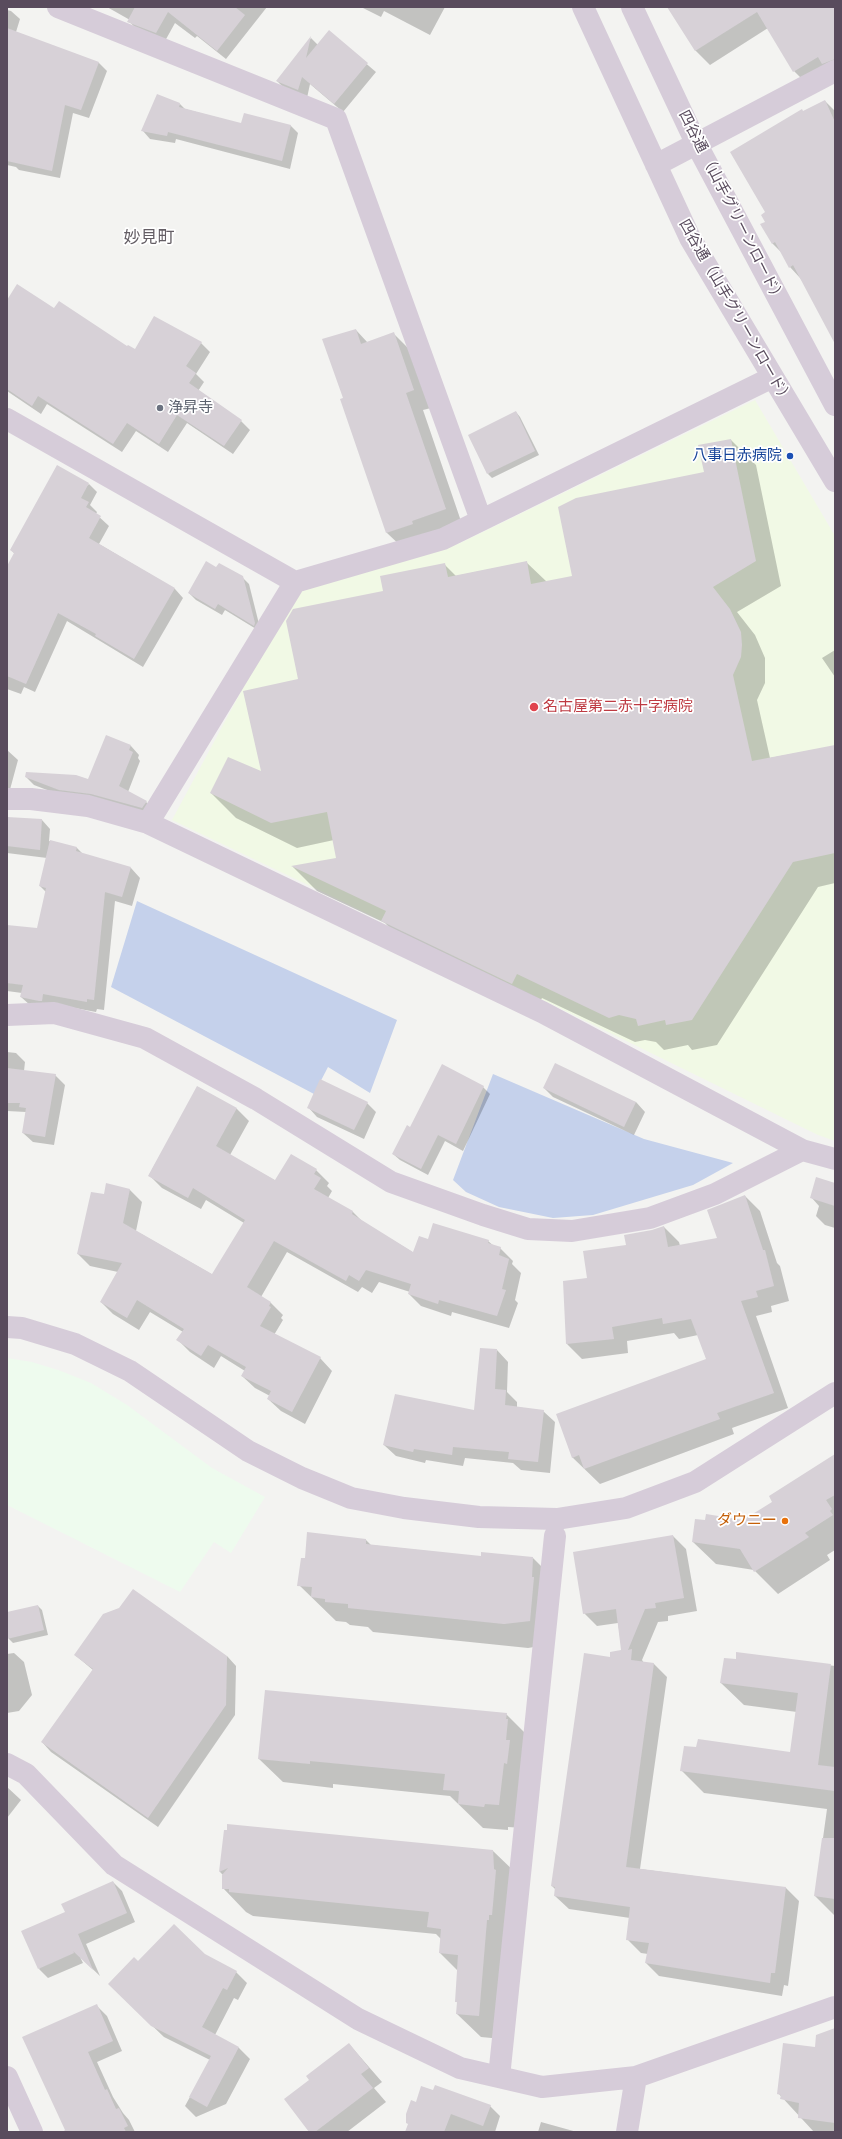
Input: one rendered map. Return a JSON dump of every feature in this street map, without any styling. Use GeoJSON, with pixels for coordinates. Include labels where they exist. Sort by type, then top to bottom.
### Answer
{"type":"FeatureCollection","features":[{"type":"Feature","properties":{"kind":"street"},"geometry":{"type":"LineString","coordinates":[[58,7],[336,118],[481,520]]}},
{"type":"Feature","properties":{"kind":"street","name":"四谷通（山手グリーンロード）"},"geometry":{"type":"LineString","coordinates":[[583,7],[690,238],[835,481]]}},
{"type":"Feature","properties":{"kind":"street","name":"四谷通 （山手グリーンロード）"},"geometry":{"type":"LineString","coordinates":[[632,7],[697,145],[835,405]]}},
{"type":"Feature","properties":{"kind":"street"},"geometry":{"type":"LineString","coordinates":[[656,165],[697,145],[835,71]]}},
{"type":"Feature","properties":{"kind":"street"},"geometry":{"type":"LineString","coordinates":[[148,823],[295,582],[443,539],[773,377]]}},
{"type":"Feature","properties":{"kind":"street"},"geometry":{"type":"LineString","coordinates":[[7,419],[295,582]]}},
{"type":"Feature","properties":{"kind":"street"},"geometry":{"type":"LineString","coordinates":[[7,799],[31,799],[88,806],[148,823],[542,1012],[802,1150],[835,1159]]}},
{"type":"Feature","properties":{"kind":"street"},"geometry":{"type":"LineString","coordinates":[[7,1015],[54,1013],[145,1038],[256,1099],[391,1182],[483,1215],[528,1229],[572,1231],[650,1218],[715,1194],[802,1150]]}},
{"type":"Feature","properties":{"kind":"street"},"geometry":{"type":"LineString","coordinates":[[7,1327],[22,1328],[75,1344],[130,1372],[248,1450],[302,1478],[351,1498],[404,1508],[479,1517],[557,1518],[626,1508],[695,1482],[835,1393]]}},
{"type":"Feature","properties":{"kind":"street"},"geometry":{"type":"LineString","coordinates":[[499,2077],[555,1536]]}},
{"type":"Feature","properties":{"kind":"street"},"geometry":{"type":"LineString","coordinates":[[7,1764],[26,1774],[114,1864],[127,1873],[358,2019],[460,2068],[542,2087],[636,2077],[835,2007]]}},
{"type":"Feature","properties":{"kind":"street"},"geometry":{"type":"LineString","coordinates":[[7,2077],[32,2132]]}},
{"type":"Feature","properties":{"kind":"street"},"geometry":{"type":"LineString","coordinates":[[627,2132],[636,2077]]}},
{"type":"Feature","properties":{"kind":"shaded area","name":"名古屋第二赤十字病院"},"geometry":{"type":"Polygon","coordinates":[[[755,400],[835,536],[835,1141],[818,1135],[329,895],[172,820],[294,593],[460,543],[755,400]]]}},
{"type":"Feature","properties":{"kind":"shaded area"},"geometry":{"type":"Polygon","coordinates":[[[137,901],[397,1020],[370,1093],[328,1067],[314,1094],[111,987],[137,901]]]}},
{"type":"Feature","properties":{"kind":"shaded area"},"geometry":{"type":"Polygon","coordinates":[[[493,1074],[644,1139],[733,1163],[693,1185],[593,1215],[553,1218],[499,1207],[466,1192],[453,1180],[493,1074]]]}},
{"type":"Feature","properties":{"kind":"shaded area"},"geometry":{"type":"Polygon","coordinates":[[[7,1358],[32,1362],[61,1371],[91,1383],[127,1405],[212,1468],[265,1497],[231,1553],[214,1542],[180,1592],[7,1505],[7,1358]]]}},
{"type":"Feature","properties":{"kind":"building"},"geometry":{"type":"Polygon","coordinates":[[[135,7],[235,7],[245,15],[217,51],[168,12],[156,33],[127,22],[135,7]]]}},
{"type":"Feature","properties":{"kind":"building"},"geometry":{"type":"Polygon","coordinates":[[[667,7],[835,7],[835,59],[822,64],[818,57],[793,72],[757,12],[695,51],[667,7]]]}},
{"type":"Feature","properties":{"kind":"building"},"geometry":{"type":"Polygon","coordinates":[[[7,28],[99,62],[81,110],[65,105],[52,171],[7,161],[7,28]]]}},
{"type":"Feature","properties":{"kind":"building"},"geometry":{"type":"Polygon","coordinates":[[[329,30],[368,63],[334,104],[302,77],[298,90],[276,81],[311,36],[306,58],[329,30]]]}},
{"type":"Feature","properties":{"kind":"building"},"geometry":{"type":"Polygon","coordinates":[[[157,94],[180,103],[179,107],[241,123],[244,113],[291,125],[282,161],[168,132],[167,136],[141,131],[157,94]]]}},
{"type":"Feature","properties":{"kind":"building"},"geometry":{"type":"Polygon","coordinates":[[[825,100],[835,122],[835,344],[793,265],[789,268],[775,242],[772,244],[760,224],[765,222],[761,215],[765,212],[730,152],[802,109],[803,111],[825,100]]]}},
{"type":"Feature","properties":{"kind":"building"},"geometry":{"type":"Polygon","coordinates":[[[17,284],[54,308],[59,301],[127,346],[128,345],[135,349],[154,316],[202,342],[186,366],[196,373],[189,383],[242,420],[224,446],[177,415],[159,444],[127,423],[113,444],[38,396],[32,406],[7,389],[7,300],[17,284]]]}},
{"type":"Feature","properties":{"kind":"building"},"geometry":{"type":"Polygon","coordinates":[[[356,329],[361,344],[394,332],[414,390],[406,393],[446,509],[412,521],[413,524],[386,533],[340,399],[343,398],[322,339],[356,329]]]}},
{"type":"Feature","properties":{"kind":"building"},"geometry":{"type":"Polygon","coordinates":[[[516,411],[535,451],[487,474],[468,435],[516,411]]]}},
{"type":"Feature","properties":{"kind":"building","name":"名古屋第二赤十字病院"},"geometry":{"type":"Polygon","coordinates":[[[731,439],[756,561],[713,587],[730,609],[741,632],[741,657],[733,675],[752,761],[835,745],[835,853],[793,862],[692,1020],[666,1025],[665,1020],[638,1026],[636,1019],[619,1015],[609,1018],[517,974],[512,984],[381,921],[386,911],[291,866],[336,858],[327,812],[271,823],[210,793],[228,757],[261,771],[243,691],[298,679],[286,621],[293,609],[383,591],[380,576],[445,563],[448,577],[527,561],[531,584],[572,576],[558,507],[576,498],[704,472],[698,445],[731,439]]]}},
{"type":"Feature","properties":{"kind":"building"},"geometry":{"type":"Polygon","coordinates":[[[57,465],[89,483],[81,498],[89,502],[86,507],[101,516],[89,538],[175,588],[134,659],[95,636],[96,634],[58,613],[26,684],[7,676],[7,566],[14,553],[10,550],[57,465]]]}},
{"type":"Feature","properties":{"kind":"building"},"geometry":{"type":"Polygon","coordinates":[[[206,561],[216,567],[219,563],[243,576],[255,623],[254,626],[218,604],[215,609],[188,593],[206,561]]]}},
{"type":"Feature","properties":{"kind":"building"},"geometry":{"type":"Polygon","coordinates":[[[106,735],[131,745],[129,750],[133,752],[119,786],[147,801],[142,808],[91,794],[59,790],[25,777],[26,772],[76,775],[88,779],[106,735]]]}},
{"type":"Feature","properties":{"kind":"building"},"geometry":{"type":"Polygon","coordinates":[[[7,817],[42,819],[40,850],[7,846],[7,817]]]}},
{"type":"Feature","properties":{"kind":"building"},"geometry":{"type":"Polygon","coordinates":[[[50,840],[77,847],[76,851],[131,867],[122,897],[105,892],[94,1000],[87,999],[87,1002],[43,994],[42,1001],[20,997],[23,985],[7,983],[7,925],[37,928],[46,888],[39,886],[50,840]]]}},
{"type":"Feature","properties":{"kind":"building"},"geometry":{"type":"Polygon","coordinates":[[[555,1063],[636,1102],[624,1127],[543,1088],[555,1063]]]}},
{"type":"Feature","properties":{"kind":"building"},"geometry":{"type":"Polygon","coordinates":[[[442,1064],[484,1086],[456,1144],[438,1135],[421,1169],[392,1154],[407,1125],[410,1127],[442,1064]]]}},
{"type":"Feature","properties":{"kind":"building"},"geometry":{"type":"Polygon","coordinates":[[[7,1068],[56,1074],[45,1137],[22,1133],[26,1108],[19,1107],[20,1103],[7,1103],[7,1068]]]}},
{"type":"Feature","properties":{"kind":"building"},"geometry":{"type":"Polygon","coordinates":[[[320,1079],[368,1102],[354,1130],[307,1108],[320,1079]]]}},
{"type":"Feature","properties":{"kind":"building"},"geometry":{"type":"Polygon","coordinates":[[[197,1086],[237,1108],[216,1146],[275,1180],[291,1154],[317,1169],[314,1174],[321,1178],[314,1189],[353,1211],[352,1214],[413,1252],[419,1236],[428,1239],[433,1223],[489,1240],[488,1243],[501,1247],[499,1255],[509,1259],[502,1289],[506,1290],[497,1316],[439,1300],[438,1304],[408,1294],[411,1284],[366,1270],[359,1281],[349,1275],[346,1281],[274,1241],[247,1287],[271,1302],[269,1306],[271,1307],[260,1326],[321,1357],[292,1412],[267,1399],[271,1391],[241,1376],[246,1367],[208,1345],[201,1356],[176,1340],[184,1329],[137,1300],[127,1318],[100,1302],[122,1263],[77,1254],[91,1192],[104,1194],[106,1183],[130,1189],[123,1223],[212,1274],[245,1220],[193,1188],[188,1198],[148,1176],[197,1086]]]}},
{"type":"Feature","properties":{"kind":"building"},"geometry":{"type":"Polygon","coordinates":[[[816,1177],[835,1183],[835,1206],[810,1198],[816,1177]]]}},
{"type":"Feature","properties":{"kind":"building"},"geometry":{"type":"Polygon","coordinates":[[[745,1195],[763,1250],[765,1250],[774,1286],[756,1291],[758,1297],[741,1301],[774,1393],[717,1413],[720,1419],[584,1469],[579,1455],[572,1458],[556,1414],[706,1359],[691,1319],[663,1324],[662,1318],[612,1327],[614,1339],[566,1344],[563,1281],[587,1278],[583,1251],[626,1245],[624,1235],[652,1230],[664,1226],[668,1247],[717,1238],[707,1210],[745,1195]]]}},
{"type":"Feature","properties":{"kind":"building"},"geometry":{"type":"Polygon","coordinates":[[[480,1348],[497,1349],[495,1389],[506,1390],[505,1405],[544,1410],[538,1462],[508,1459],[509,1452],[453,1447],[452,1455],[414,1449],[413,1452],[383,1445],[395,1394],[474,1410],[480,1348]]]}},
{"type":"Feature","properties":{"kind":"building","name":"ダウニー"},"geometry":{"type":"Polygon","coordinates":[[[835,1454],[835,1495],[826,1500],[832,1509],[830,1511],[833,1515],[805,1533],[809,1537],[754,1572],[740,1549],[692,1542],[695,1519],[705,1520],[706,1514],[743,1520],[772,1502],[769,1496],[835,1454]]]}},
{"type":"Feature","properties":{"kind":"building"},"geometry":{"type":"Polygon","coordinates":[[[307,1532],[366,1539],[366,1544],[481,1556],[481,1552],[533,1557],[532,1577],[534,1577],[530,1621],[504,1624],[348,1608],[348,1604],[325,1602],[325,1599],[311,1597],[312,1587],[297,1586],[301,1558],[305,1558],[307,1532]]]}},
{"type":"Feature","properties":{"kind":"building"},"geometry":{"type":"Polygon","coordinates":[[[673,1535],[684,1598],[655,1603],[656,1608],[645,1609],[628,1650],[632,1649],[631,1660],[654,1663],[626,1867],[786,1887],[775,1973],[771,1973],[770,1983],[645,1963],[649,1943],[626,1940],[630,1907],[554,1896],[555,1887],[551,1886],[584,1653],[610,1657],[610,1652],[621,1650],[616,1609],[583,1614],[573,1552],[673,1535]]]}},
{"type":"Feature","properties":{"kind":"building"},"geometry":{"type":"Polygon","coordinates":[[[133,1589],[227,1656],[226,1705],[148,1818],[41,1742],[93,1669],[74,1655],[103,1614],[119,1608],[133,1589]]]}},
{"type":"Feature","properties":{"kind":"building"},"geometry":{"type":"Polygon","coordinates":[[[38,1605],[44,1630],[7,1639],[7,1612],[38,1605]]]}},
{"type":"Feature","properties":{"kind":"building"},"geometry":{"type":"Polygon","coordinates":[[[736,1652],[831,1664],[818,1765],[835,1767],[835,1791],[680,1771],[684,1746],[696,1747],[698,1739],[790,1752],[798,1693],[720,1683],[724,1658],[736,1659],[736,1652]]]}},
{"type":"Feature","properties":{"kind":"building"},"geometry":{"type":"Polygon","coordinates":[[[265,1690],[507,1713],[506,1719],[508,1719],[506,1740],[510,1740],[507,1764],[504,1763],[499,1805],[485,1804],[484,1807],[458,1804],[459,1791],[443,1790],[445,1774],[310,1761],[310,1764],[258,1759],[265,1690]]]}},
{"type":"Feature","properties":{"kind":"building"},"geometry":{"type":"Polygon","coordinates":[[[227,1824],[493,1850],[494,1869],[496,1870],[492,1915],[489,1915],[489,1920],[487,1920],[479,2016],[456,2014],[457,2002],[455,2002],[458,1955],[439,1953],[441,1929],[427,1927],[429,1912],[229,1892],[229,1889],[222,1889],[222,1875],[228,1868],[219,1872],[224,1830],[227,1830],[227,1824]]]}},
{"type":"Feature","properties":{"kind":"building"},"geometry":{"type":"Polygon","coordinates":[[[822,1838],[835,1838],[835,1899],[814,1896],[822,1838]]]}},
{"type":"Feature","properties":{"kind":"building"},"geometry":{"type":"Polygon","coordinates":[[[113,1881],[127,1913],[78,1934],[93,1970],[73,1951],[74,1953],[38,1969],[21,1931],[65,1912],[61,1904],[113,1881]]]}},
{"type":"Feature","properties":{"kind":"building"},"geometry":{"type":"Polygon","coordinates":[[[174,1924],[205,1954],[237,1971],[227,1990],[223,1988],[202,2027],[239,2047],[207,2107],[189,2097],[211,2056],[151,2026],[108,1984],[134,1957],[138,1961],[174,1924]]]}},
{"type":"Feature","properties":{"kind":"building"},"geometry":{"type":"Polygon","coordinates":[[[97,2004],[113,2041],[88,2052],[105,2090],[107,2089],[116,2109],[119,2108],[128,2126],[124,2128],[126,2132],[63,2132],[65,2130],[22,2037],[97,2004]]]}},
{"type":"Feature","properties":{"kind":"building"},"geometry":{"type":"Polygon","coordinates":[[[835,2028],[835,2123],[798,2118],[799,2103],[780,2099],[781,2095],[777,2094],[783,2043],[815,2047],[816,2035],[835,2028]]]}},
{"type":"Feature","properties":{"kind":"building"},"geometry":{"type":"Polygon","coordinates":[[[349,2043],[369,2068],[361,2074],[373,2088],[315,2132],[309,2132],[284,2099],[309,2080],[306,2076],[349,2043]]]}},
{"type":"Feature","properties":{"kind":"building"},"geometry":{"type":"Polygon","coordinates":[[[435,2085],[491,2105],[483,2126],[451,2114],[444,2132],[405,2132],[408,2124],[406,2123],[406,2114],[411,2100],[416,2102],[421,2086],[433,2090],[435,2085]]]}},
{"type":"Feature","properties":{"kind":"place","name":"浄昇寺"},"geometry":{"type":"Point","coordinates":[160,408]}},
{"type":"Feature","properties":{"kind":"place","name":"八事日赤病院"},"geometry":{"type":"Point","coordinates":[790,456]}},
{"type":"Feature","properties":{"kind":"place","name":"名古屋第二赤十字病院"},"geometry":{"type":"Point","coordinates":[534,707]}},
{"type":"Feature","properties":{"kind":"place","name":"ダウニー"},"geometry":{"type":"Point","coordinates":[785,1521]}},
{"type":"Feature","properties":{"kind":"district","name":"妙見町"},"geometry":{"type":"Point","coordinates":[149,238]}}]}
